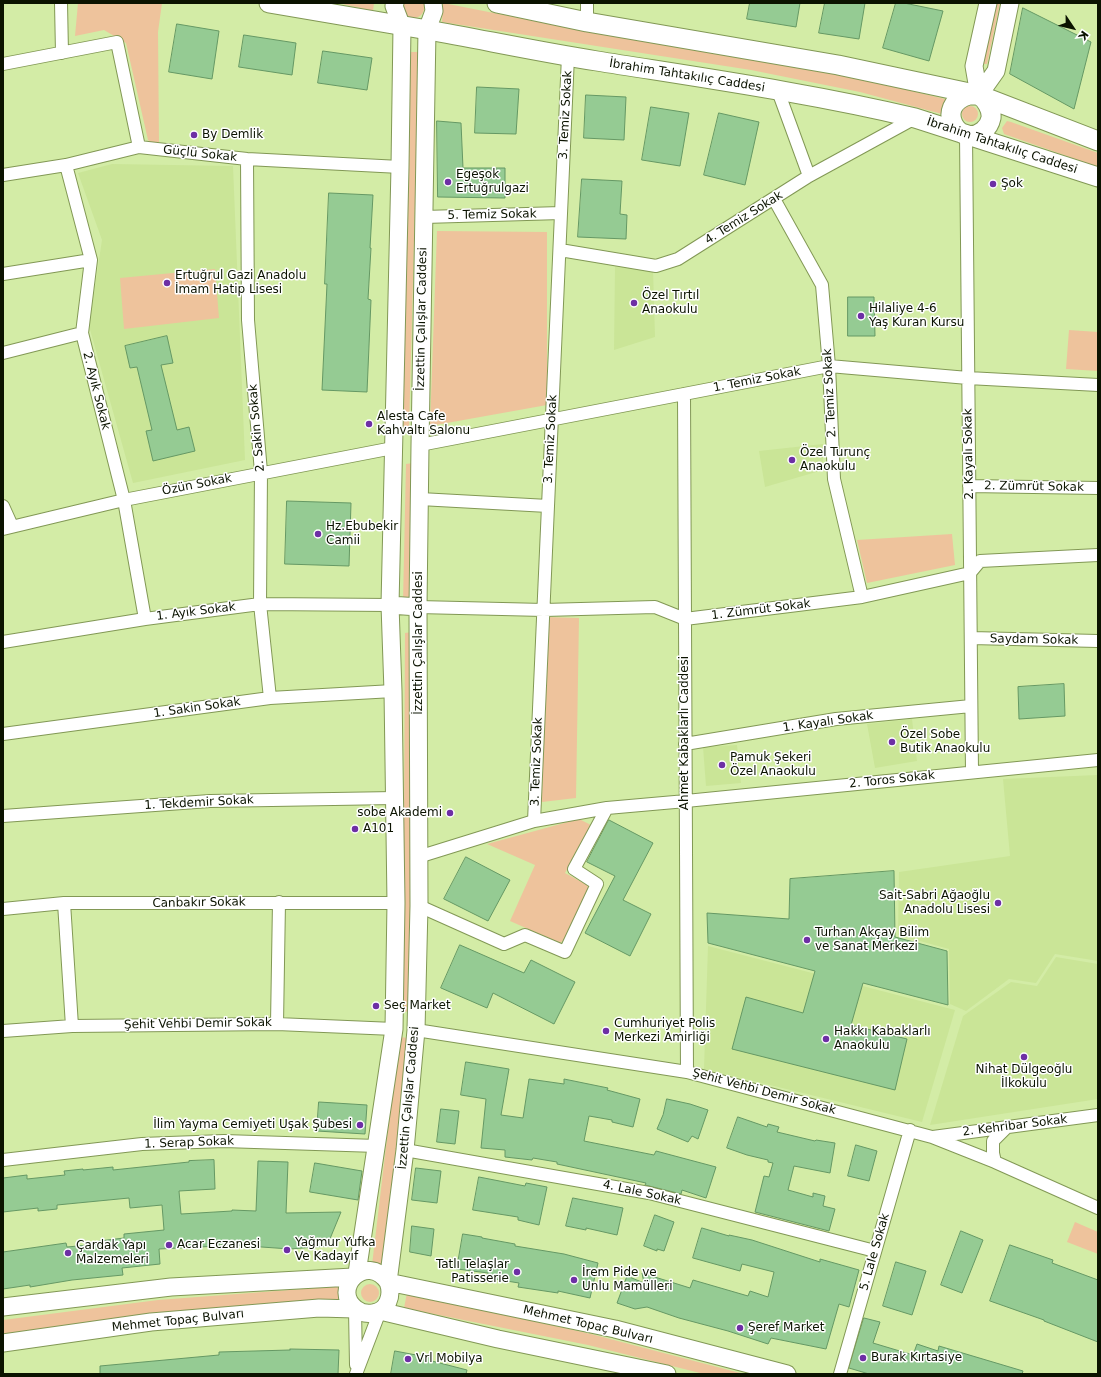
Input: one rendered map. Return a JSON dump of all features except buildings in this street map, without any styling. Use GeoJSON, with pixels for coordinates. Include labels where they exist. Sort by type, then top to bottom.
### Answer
{"type":"FeatureCollection","features":[{"type":"Feature","properties":{"kind":"main road","name":"İbrahim Tahtakılıç Caddesi"},"geometry":{"type":"LineString","coordinates":[[269,3],[568,56],[778,91],[915,118],[1098,176]]}},
{"type":"Feature","properties":{"kind":"main road"},"geometry":{"type":"LineString","coordinates":[[497,3],[586,22],[838,65],[979,95],[1098,142]]}},
{"type":"Feature","properties":{"kind":"main road"},"geometry":{"type":"LineString","coordinates":[[979,95],[987,103],[990,110],[991,116],[989,123],[980,133],[966,135],[954,127],[951,121],[952,107],[956,101],[962,97],[979,95]]}},
{"type":"Feature","properties":{"kind":"street"},"geometry":{"type":"LineString","coordinates":[[61,3],[62,53]]}},
{"type":"Feature","properties":{"kind":"street","name":"İzzettin Çalışlar Caddesi"},"geometry":{"type":"LineString","coordinates":[[355,1275],[377,1146],[394,1029],[396,903],[393,691],[390,605],[402,27],[394,6],[395,3]]}},
{"type":"Feature","properties":{"kind":"street","name":"İzzettin Çalışlar Caddesi"},"geometry":{"type":"LineString","coordinates":[[388,1282],[405,1150],[416,1030],[419,906],[418,607],[420,445],[427,30],[434,12],[433,3]]}},
{"type":"Feature","properties":{"kind":"street"},"geometry":{"type":"LineString","coordinates":[[586,22],[587,3]]}},
{"type":"Feature","properties":{"kind":"street"},"geometry":{"type":"LineString","coordinates":[[979,95],[974,66],[988,3]]}},
{"type":"Feature","properties":{"kind":"street"},"geometry":{"type":"LineString","coordinates":[[979,95],[996,71],[1010,3]]}},
{"type":"Feature","properties":{"kind":"street"},"geometry":{"type":"LineString","coordinates":[[3,64],[117,42],[139,148]]}},
{"type":"Feature","properties":{"kind":"street","name":"3. Temiz Sokak"},"geometry":{"type":"LineString","coordinates":[[534,821],[568,56]]}},
{"type":"Feature","properties":{"kind":"street"},"geometry":{"type":"LineString","coordinates":[[778,91],[809,176]]}},
{"type":"Feature","properties":{"kind":"street","name":"4. Temiz Sokak"},"geometry":{"type":"LineString","coordinates":[[560,250],[656,266],[678,259],[809,176],[915,118]]}},
{"type":"Feature","properties":{"kind":"street","name":"2. Kayalı Sokak"},"geometry":{"type":"LineString","coordinates":[[966,135],[972,772]]}},
{"type":"Feature","properties":{"kind":"street","name":"Güçlü Sokak"},"geometry":{"type":"LineString","coordinates":[[3,175],[66,165],[139,148],[247,159],[400,167]]}},
{"type":"Feature","properties":{"kind":"street","name":"2. Sakin Sokak"},"geometry":{"type":"LineString","coordinates":[[247,159],[248,320],[261,472],[260,604],[270,698]]}},
{"type":"Feature","properties":{"kind":"street","name":"2. Ayık Sokak"},"geometry":{"type":"LineString","coordinates":[[66,165],[91,260],[82,333],[124,500],[145,619]]}},
{"type":"Feature","properties":{"kind":"street","name":"2. Temiz Sokak"},"geometry":{"type":"LineString","coordinates":[[774,199],[822,285],[829,366],[834,479],[862,597]]}},
{"type":"Feature","properties":{"kind":"street","name":"5. Temiz Sokak"},"geometry":{"type":"LineString","coordinates":[[424,217],[561,213]]}},
{"type":"Feature","properties":{"kind":"street"},"geometry":{"type":"LineString","coordinates":[[3,274],[91,260]]}},
{"type":"Feature","properties":{"kind":"street"},"geometry":{"type":"LineString","coordinates":[[3,353],[82,333]]}},
{"type":"Feature","properties":{"kind":"street","name":"1. Temiz Sokak"},"geometry":{"type":"LineString","coordinates":[[420,445],[829,366],[968,378],[1098,385]]}},
{"type":"Feature","properties":{"kind":"street","name":"Ahmet Kabaklarlı Caddesi"},"geometry":{"type":"LineString","coordinates":[[684,394],[687,1072]]}},
{"type":"Feature","properties":{"kind":"street"},"geometry":{"type":"LineString","coordinates":[[393,448],[420,445]]}},
{"type":"Feature","properties":{"kind":"street","name":"Özün Sokak"},"geometry":{"type":"LineString","coordinates":[[8,527],[124,500],[261,472],[393,448]]}},
{"type":"Feature","properties":{"kind":"street","name":"2. Zümrüt Sokak"},"geometry":{"type":"LineString","coordinates":[[969,486],[1098,488]]}},
{"type":"Feature","properties":{"kind":"street"},"geometry":{"type":"LineString","coordinates":[[420,499],[548,506]]}},
{"type":"Feature","properties":{"kind":"street"},"geometry":{"type":"LineString","coordinates":[[3,506],[8,527]]}},
{"type":"Feature","properties":{"kind":"street","name":"1. Zümrüt Sokak"},"geometry":{"type":"LineString","coordinates":[[418,607],[544,610],[655,607],[685,619],[862,597],[970,573],[980,561],[1098,555]]}},
{"type":"Feature","properties":{"kind":"street","name":"1. Ayık Sokak"},"geometry":{"type":"LineString","coordinates":[[3,642],[145,619],[260,604],[390,605]]}},
{"type":"Feature","properties":{"kind":"street"},"geometry":{"type":"LineString","coordinates":[[390,605],[418,607]]}},
{"type":"Feature","properties":{"kind":"street","name":"Saydam Sokak"},"geometry":{"type":"LineString","coordinates":[[971,638],[1098,641]]}},
{"type":"Feature","properties":{"kind":"street","name":"1. Sakin Sokak"},"geometry":{"type":"LineString","coordinates":[[3,734],[270,698],[393,691]]}},
{"type":"Feature","properties":{"kind":"street","name":"1. Kayalı Sokak"},"geometry":{"type":"LineString","coordinates":[[685,744],[836,719],[972,706]]}},
{"type":"Feature","properties":{"kind":"street","name":"2. Toros Sokak"},"geometry":{"type":"LineString","coordinates":[[418,856],[534,821],[606,808],[1098,760]]}},
{"type":"Feature","properties":{"kind":"street","name":"1. Tekdemir Sokak"},"geometry":{"type":"LineString","coordinates":[[3,816],[210,801],[395,798]]}},
{"type":"Feature","properties":{"kind":"street"},"geometry":{"type":"LineString","coordinates":[[419,906],[504,944],[524,935],[565,952],[597,884],[574,870],[606,808]]}},
{"type":"Feature","properties":{"kind":"street"},"geometry":{"type":"LineString","coordinates":[[278,1024],[279,902]]}},
{"type":"Feature","properties":{"kind":"street"},"geometry":{"type":"LineString","coordinates":[[64,903],[72,1026]]}},
{"type":"Feature","properties":{"kind":"street","name":"Canbakır Sokak"},"geometry":{"type":"LineString","coordinates":[[3,909],[64,903],[396,903]]}},
{"type":"Feature","properties":{"kind":"street","name":"Şehit Vehbi Demir Sokak"},"geometry":{"type":"LineString","coordinates":[[3,1031],[72,1026],[278,1024],[394,1029]]}},
{"type":"Feature","properties":{"kind":"street"},"geometry":{"type":"LineString","coordinates":[[394,1029],[416,1030]]}},
{"type":"Feature","properties":{"kind":"street","name":"Şehit Vehbi Demir Sokak"},"geometry":{"type":"LineString","coordinates":[[416,1030],[687,1072],[910,1130],[996,1162],[1098,1208]]}},
{"type":"Feature","properties":{"kind":"street","name":"2. Kehribar Sokak"},"geometry":{"type":"LineString","coordinates":[[932,1137],[1098,1115]]}},
{"type":"Feature","properties":{"kind":"street"},"geometry":{"type":"LineString","coordinates":[[996,1162],[993,1153],[993,1141],[1007,1127]]}},
{"type":"Feature","properties":{"kind":"street","name":"5. Lale Sokak"},"geometry":{"type":"LineString","coordinates":[[840,1374],[910,1130]]}},
{"type":"Feature","properties":{"kind":"street","name":"1. Serap Sokak"},"geometry":{"type":"LineString","coordinates":[[3,1160],[142,1144],[224,1141],[377,1146]]}},
{"type":"Feature","properties":{"kind":"street","name":"4. Lale Sokak"},"geometry":{"type":"LineString","coordinates":[[405,1150],[649,1193],[875,1251]]}},
{"type":"Feature","properties":{"kind":"street"},"geometry":{"type":"LineString","coordinates":[[3,1307],[171,1288],[355,1275],[371,1270],[384,1276],[388,1282],[391,1293],[390,1298],[384,1308],[380,1311],[367,1314],[360,1312],[355,1308],[349,1300],[347,1290],[348,1285],[355,1275]]}},
{"type":"Feature","properties":{"kind":"street","name":"Mehmet Topaç Bulvarı"},"geometry":{"type":"LineString","coordinates":[[388,1282],[615,1329],[787,1374]]}},
{"type":"Feature","properties":{"kind":"street","name":"Mehmet Topaç Bulvarı"},"geometry":{"type":"LineString","coordinates":[[3,1343],[151,1322],[319,1308],[355,1308]]}},
{"type":"Feature","properties":{"kind":"street"},"geometry":{"type":"LineString","coordinates":[[355,1308],[356,1373]]}},
{"type":"Feature","properties":{"kind":"street"},"geometry":{"type":"LineString","coordinates":[[356,1373],[380,1311]]}},
{"type":"Feature","properties":{"kind":"street"},"geometry":{"type":"LineString","coordinates":[[380,1311],[498,1339],[667,1374]]}},
{"type":"Feature","properties":{"kind":"shaded area"},"geometry":{"type":"Polygon","coordinates":[[[78,3],[162,3],[158,32],[159,143],[152,144],[148,140],[126,43],[104,30],[75,36],[78,3]]]}},
{"type":"Feature","properties":{"kind":"shaded area"},"geometry":{"type":"Polygon","coordinates":[[[338,3],[374,3],[373,11],[338,3]]]}},
{"type":"Feature","properties":{"kind":"shaded area"},"geometry":{"type":"Polygon","coordinates":[[[403,3],[424,3],[424,8],[421,15],[415,18],[408,17],[404,14],[403,3]]]}},
{"type":"Feature","properties":{"kind":"shaded area"},"geometry":{"type":"Polygon","coordinates":[[[443,3],[560,26],[678,44],[866,80],[945,99],[948,107],[942,114],[860,92],[751,70],[442,22],[443,3]]]}},
{"type":"Feature","properties":{"kind":"shaded area"},"geometry":{"type":"Polygon","coordinates":[[[996,3],[1000,3],[987,64],[983,64],[996,3]]]}},
{"type":"Feature","properties":{"kind":"shaded area"},"geometry":{"type":"Polygon","coordinates":[[[410,52],[419,52],[409,430],[402,431],[410,52]]]}},
{"type":"Feature","properties":{"kind":"shaded area"},"geometry":{"type":"Polygon","coordinates":[[[970,106],[976,108],[978,114],[976,120],[970,122],[964,120],[962,114],[964,108],[970,106]]]}},
{"type":"Feature","properties":{"kind":"shaded area"},"geometry":{"type":"Polygon","coordinates":[[[1007,121],[1098,153],[1098,167],[1004,134],[1002,128],[1007,121]]]}},
{"type":"Feature","properties":{"kind":"shaded area","name":"Ertuğrul Gazi Anadolu İmam Hatip Lisesi"},"geometry":{"type":"Polygon","coordinates":[[[112,164],[233,166],[245,460],[133,483],[89,326],[102,240],[78,173],[112,164]]]}},
{"type":"Feature","properties":{"kind":"shaded area"},"geometry":{"type":"Polygon","coordinates":[[[437,231],[547,232],[547,405],[430,426],[437,231]]]}},
{"type":"Feature","properties":{"kind":"shaded area","name":"Özel Tırtıl Anaokulu"},"geometry":{"type":"Polygon","coordinates":[[[615,267],[653,269],[655,337],[614,350],[615,267]]]}},
{"type":"Feature","properties":{"kind":"shaded area"},"geometry":{"type":"Polygon","coordinates":[[[215,269],[219,318],[124,329],[120,278],[215,269]]]}},
{"type":"Feature","properties":{"kind":"shaded area"},"geometry":{"type":"Polygon","coordinates":[[[1069,330],[1098,332],[1098,371],[1066,369],[1069,330]]]}},
{"type":"Feature","properties":{"kind":"shaded area","name":"Özel Turunç Anaokulu"},"geometry":{"type":"Polygon","coordinates":[[[823,444],[823,470],[765,487],[759,451],[823,444]]]}},
{"type":"Feature","properties":{"kind":"shaded area"},"geometry":{"type":"Polygon","coordinates":[[[413,463],[409,602],[403,602],[406,464],[413,463]]]}},
{"type":"Feature","properties":{"kind":"shaded area"},"geometry":{"type":"Polygon","coordinates":[[[952,534],[955,565],[867,583],[857,540],[952,534]]]}},
{"type":"Feature","properties":{"kind":"shaded area"},"geometry":{"type":"Polygon","coordinates":[[[545,617],[579,618],[576,798],[542,802],[545,617]]]}},
{"type":"Feature","properties":{"kind":"shaded area"},"geometry":{"type":"Polygon","coordinates":[[[412,632],[411,1011],[403,1012],[405,633],[412,632]]]}},
{"type":"Feature","properties":{"kind":"shaded area","name":"Özel Sobe Butik Anaokulu"},"geometry":{"type":"Polygon","coordinates":[[[912,719],[917,761],[875,768],[867,724],[912,719]]]}},
{"type":"Feature","properties":{"kind":"shaded area","name":"Pamuk Şekeri Özel Anaokulu"},"geometry":{"type":"Polygon","coordinates":[[[737,745],[741,783],[706,786],[703,747],[737,745]]]}},
{"type":"Feature","properties":{"kind":"shaded area","name":"Sait-Sabri Ağaoğlu Anadolu Lisesi"},"geometry":{"type":"Polygon","coordinates":[[[1098,775],[1098,961],[1055,954],[1036,983],[1009,979],[966,1011],[950,1004],[949,949],[898,935],[899,872],[1010,856],[1003,779],[1098,775]]]}},
{"type":"Feature","properties":{"kind":"shaded area"},"geometry":{"type":"Polygon","coordinates":[[[579,819],[591,825],[565,873],[587,885],[589,889],[566,938],[560,943],[510,921],[535,865],[487,844],[579,819]]]}},
{"type":"Feature","properties":{"kind":"shaded area","name":"Hakkı Kabaklarlı Anaokulu"},"geometry":{"type":"Polygon","coordinates":[[[708,946],[955,1010],[922,1122],[704,1069],[708,946]]]}},
{"type":"Feature","properties":{"kind":"shaded area","name":"Nihat Dülgeoğlu İlkokulu"},"geometry":{"type":"Polygon","coordinates":[[[1056,957],[1098,964],[1098,1099],[930,1125],[963,1016],[1011,982],[1037,986],[1056,957]]]}},
{"type":"Feature","properties":{"kind":"shaded area"},"geometry":{"type":"Polygon","coordinates":[[[399,1037],[408,1038],[383,1267],[372,1265],[399,1037]]]}},
{"type":"Feature","properties":{"kind":"shaded area"},"geometry":{"type":"Polygon","coordinates":[[[1075,1222],[1098,1232],[1098,1254],[1067,1242],[1075,1222]]]}},
{"type":"Feature","properties":{"kind":"shaded area"},"geometry":{"type":"Polygon","coordinates":[[[370,1284],[376,1287],[379,1293],[376,1299],[370,1302],[364,1299],[361,1293],[364,1287],[370,1284]]]}},
{"type":"Feature","properties":{"kind":"shaded area"},"geometry":{"type":"Polygon","coordinates":[[[342,1286],[344,1300],[162,1313],[3,1335],[3,1320],[158,1300],[342,1286]]]}},
{"type":"Feature","properties":{"kind":"shaded area"},"geometry":{"type":"Polygon","coordinates":[[[407,1293],[591,1334],[744,1374],[704,1374],[588,1345],[404,1308],[407,1293]]]}},
{"type":"Feature","properties":{"kind":"place","name":"By Demlik"},"geometry":{"type":"Point","coordinates":[194,135]}},
{"type":"Feature","properties":{"kind":"place","name":"Egeşok Ertuğrulgazi"},"geometry":{"type":"Point","coordinates":[448,182]}},
{"type":"Feature","properties":{"kind":"place","name":"Şok"},"geometry":{"type":"Point","coordinates":[993,184]}},
{"type":"Feature","properties":{"kind":"place","name":"Ertuğrul Gazi Anadolu İmam Hatip Lisesi"},"geometry":{"type":"Point","coordinates":[167,283]}},
{"type":"Feature","properties":{"kind":"place","name":"Özel Tırtıl Anaokulu"},"geometry":{"type":"Point","coordinates":[634,303]}},
{"type":"Feature","properties":{"kind":"place","name":"Hilaliye 4-6 Yaş Kuran Kursu"},"geometry":{"type":"Point","coordinates":[861,316]}},
{"type":"Feature","properties":{"kind":"place","name":"Alesta Cafe Kahvaltı Salonu"},"geometry":{"type":"Point","coordinates":[369,424]}},
{"type":"Feature","properties":{"kind":"place","name":"Özel Turunç Anaokulu"},"geometry":{"type":"Point","coordinates":[792,460]}},
{"type":"Feature","properties":{"kind":"place","name":"Hz.Ebubekir Camii"},"geometry":{"type":"Point","coordinates":[318,534]}},
{"type":"Feature","properties":{"kind":"place","name":"Özel Sobe Butik Anaokulu"},"geometry":{"type":"Point","coordinates":[892,742]}},
{"type":"Feature","properties":{"kind":"place","name":"Pamuk Şekeri Özel Anaokulu"},"geometry":{"type":"Point","coordinates":[722,765]}},
{"type":"Feature","properties":{"kind":"place","name":"sobe Akademi"},"geometry":{"type":"Point","coordinates":[450,813]}},
{"type":"Feature","properties":{"kind":"place","name":"A101"},"geometry":{"type":"Point","coordinates":[355,829]}},
{"type":"Feature","properties":{"kind":"place","name":"Sait-Sabri Ağaoğlu Anadolu Lisesi"},"geometry":{"type":"Point","coordinates":[998,903]}},
{"type":"Feature","properties":{"kind":"place","name":"Turhan Akçay Bilim ve Sanat Merkezi"},"geometry":{"type":"Point","coordinates":[807,940]}},
{"type":"Feature","properties":{"kind":"place","name":"Seç Market"},"geometry":{"type":"Point","coordinates":[376,1006]}},
{"type":"Feature","properties":{"kind":"place","name":"Cumhuriyet Polis Merkezi Amirliği"},"geometry":{"type":"Point","coordinates":[606,1031]}},
{"type":"Feature","properties":{"kind":"place","name":"Hakkı Kabaklarlı Anaokulu"},"geometry":{"type":"Point","coordinates":[826,1039]}},
{"type":"Feature","properties":{"kind":"place","name":"Nihat Dülgeoğlu İlkokulu"},"geometry":{"type":"Point","coordinates":[1024,1057]}},
{"type":"Feature","properties":{"kind":"place","name":"İlim Yayma Cemiyeti Uşak Şubesi"},"geometry":{"type":"Point","coordinates":[360,1125]}},
{"type":"Feature","properties":{"kind":"place","name":"Acar Eczanesi"},"geometry":{"type":"Point","coordinates":[169,1245]}},
{"type":"Feature","properties":{"kind":"place","name":"Yağmur Yufka Ve Kadayıf"},"geometry":{"type":"Point","coordinates":[287,1250]}},
{"type":"Feature","properties":{"kind":"place","name":"Çardak Yapı Malzemeleri"},"geometry":{"type":"Point","coordinates":[68,1253]}},
{"type":"Feature","properties":{"kind":"place","name":"Tatlı Telaşlar Patisserie"},"geometry":{"type":"Point","coordinates":[517,1272]}},
{"type":"Feature","properties":{"kind":"place","name":"İrem Pide ve Unlu Mamülleri"},"geometry":{"type":"Point","coordinates":[574,1280]}},
{"type":"Feature","properties":{"kind":"place","name":"Şeref Market"},"geometry":{"type":"Point","coordinates":[740,1328]}},
{"type":"Feature","properties":{"kind":"place","name":"Burak Kırtasiye"},"geometry":{"type":"Point","coordinates":[863,1358]}},
{"type":"Feature","properties":{"kind":"place","name":"Vrl Mobilya"},"geometry":{"type":"Point","coordinates":[408,1359]}}]}
